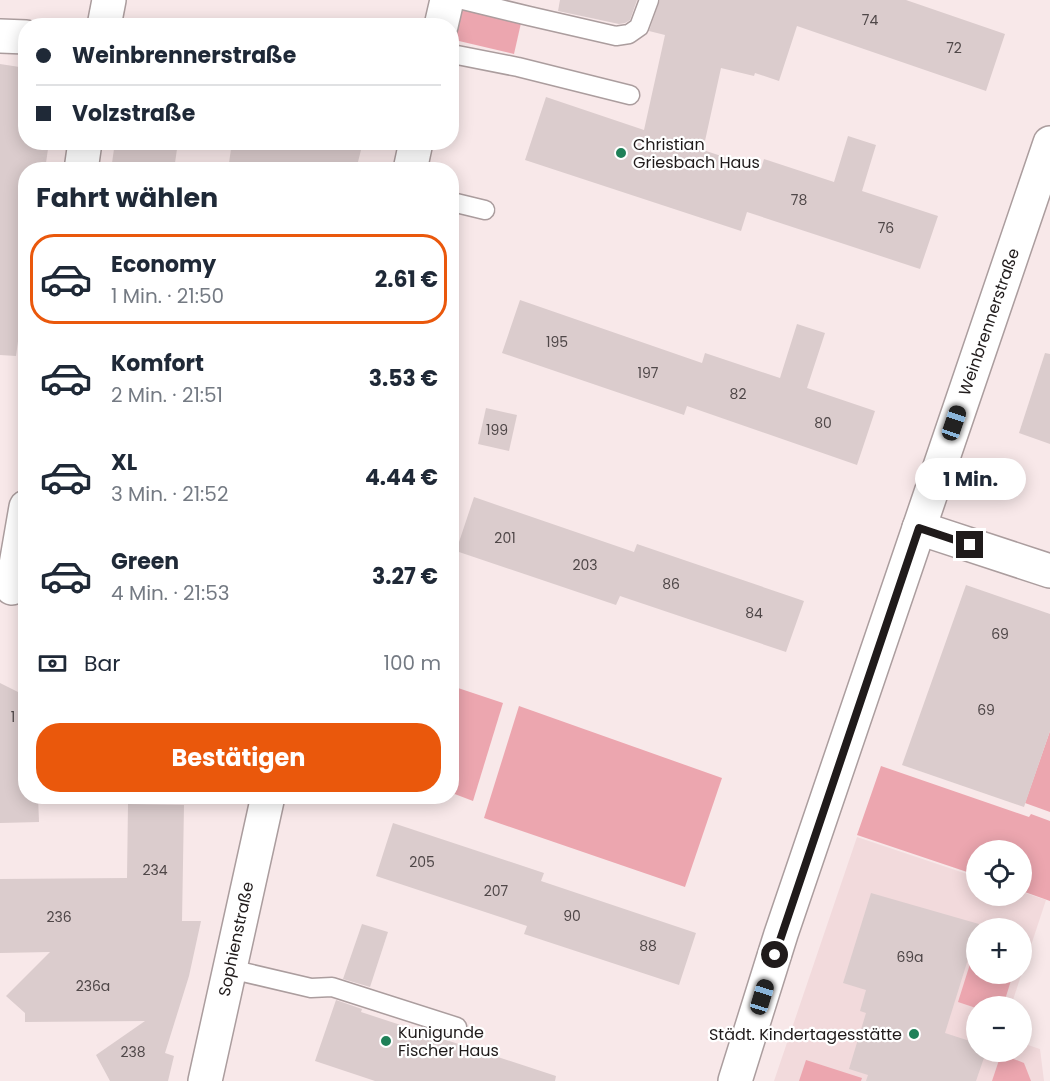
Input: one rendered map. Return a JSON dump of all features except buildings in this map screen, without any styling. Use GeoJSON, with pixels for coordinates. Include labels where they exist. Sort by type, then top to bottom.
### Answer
{"type":"FeatureCollection","features":[{"type":"Feature","properties":{"kind":"street"},"geometry":{"type":"LineString","coordinates":[[105,18],[108,0]]}},
{"type":"Feature","properties":{"kind":"street"},"geometry":{"type":"LineString","coordinates":[[443,18],[447,0]]}},
{"type":"Feature","properties":{"kind":"street"},"geometry":{"type":"LineString","coordinates":[[0,36],[18,37]]}},
{"type":"Feature","properties":{"kind":"street","name":"Weinbrennerstraße"},"geometry":{"type":"LineString","coordinates":[[735,1081],[781,934],[1050,143]]}},
{"type":"Feature","properties":{"kind":"street"},"geometry":{"type":"LineString","coordinates":[[919,528],[1050,571]]}},
{"type":"Feature","properties":{"kind":"street"},"geometry":{"type":"LineString","coordinates":[[13,588],[18,557]]}},
{"type":"Feature","properties":{"kind":"street","name":"Sophienstraße"},"geometry":{"type":"LineString","coordinates":[[205,1081],[266,804]]}},
{"type":"Feature","properties":{"kind":"lane"},"geometry":{"type":"LineString","coordinates":[[463,0],[616,36],[629,34],[639,27],[649,0]]}},
{"type":"Feature","properties":{"kind":"lane"},"geometry":{"type":"LineString","coordinates":[[459,55],[518,67],[630,95]]}},
{"type":"Feature","properties":{"kind":"lane"},"geometry":{"type":"LineString","coordinates":[[459,204],[485,210]]}},
{"type":"Feature","properties":{"kind":"lane"},"geometry":{"type":"LineString","coordinates":[[230,969],[311,988],[332,987],[458,1027]]}},
{"type":"Feature","properties":{"kind":"shaded area"},"geometry":{"type":"Polygon","coordinates":[[[461,8],[521,23],[514,54],[459,41],[461,8]]]}},
{"type":"Feature","properties":{"kind":"shaded area"},"geometry":{"type":"Polygon","coordinates":[[[459,688],[503,703],[473,801],[459,796],[459,688]]]}},
{"type":"Feature","properties":{"kind":"shaded area"},"geometry":{"type":"Polygon","coordinates":[[[519,706],[722,778],[685,887],[484,818],[519,706]]]}},
{"type":"Feature","properties":{"kind":"shaded area"},"geometry":{"type":"Polygon","coordinates":[[[1050,731],[1050,812],[1025,803],[1050,731]]]}},
{"type":"Feature","properties":{"kind":"shaded area"},"geometry":{"type":"Polygon","coordinates":[[[881,766],[1029,817],[1031,814],[1050,821],[1050,901],[1032,895],[1032,840],[966,840],[966,872],[857,835],[881,766]]]}},
{"type":"Feature","properties":{"kind":"shaded area"},"geometry":{"type":"Polygon","coordinates":[[[857,837],[966,874],[966,906],[1032,906],[1032,895],[1046,900],[1032,943],[1032,918],[966,918],[966,984],[1019,984],[1014,996],[966,996],[966,1062],[1032,1062],[1032,1046],[1040,1049],[1044,1081],[774,1081],[857,837]]]}},
{"type":"Feature","properties":{"kind":"shaded area"},"geometry":{"type":"Polygon","coordinates":[[[966,977],[966,984],[1010,984],[1006,996],[966,996],[966,1005],[958,1002],[966,977]]]}},
{"type":"Feature","properties":{"kind":"shaded area"},"geometry":{"type":"Polygon","coordinates":[[[806,1060],[862,1078],[861,1081],[799,1081],[806,1060]]]}},
{"type":"Feature","properties":{"kind":"shaded area"},"geometry":{"type":"Polygon","coordinates":[[[998,1062],[1021,1062],[1024,1063],[1031,1081],[992,1081],[998,1062]]]}},
{"type":"Feature","properties":{"kind":"place","name":"Christian Griesbach Haus"},"geometry":{"type":"Point","coordinates":[621,153]}},
{"type":"Feature","properties":{"kind":"place","name":"Städt. Kindertagesstätte"},"geometry":{"type":"Point","coordinates":[914,1034]}},
{"type":"Feature","properties":{"kind":"place","name":"Kunigunde Fischer Haus"},"geometry":{"type":"Point","coordinates":[386,1041]}},
{"type":"Feature","properties":{"kind":"route"},"geometry":{"type":"LineString","coordinates":[[775,955],[919,528],[970,545]]}}]}
